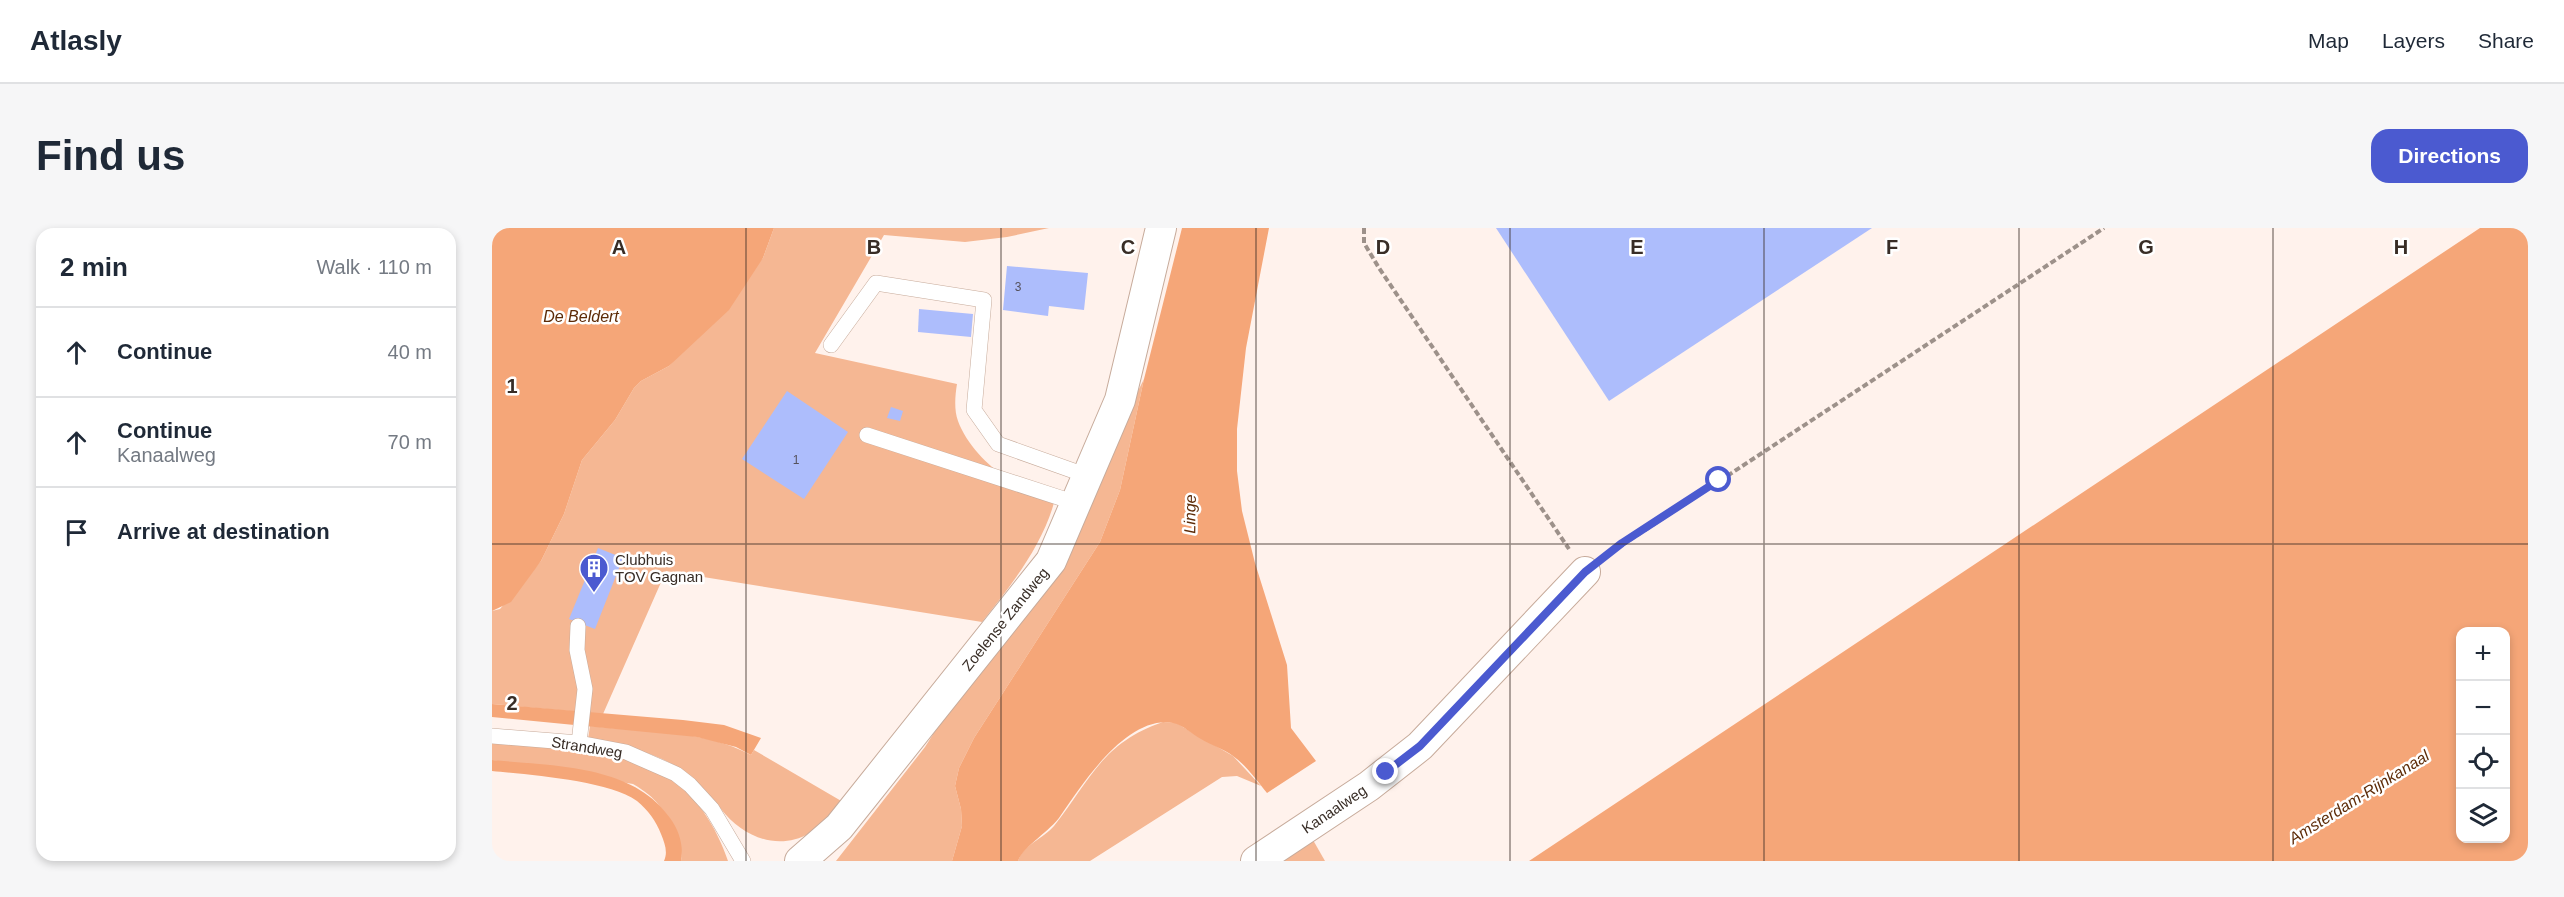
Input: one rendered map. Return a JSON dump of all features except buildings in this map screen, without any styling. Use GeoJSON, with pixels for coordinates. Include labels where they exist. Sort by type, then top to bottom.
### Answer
{"type":"FeatureCollection","features":[{"type":"Feature","properties":{"kind":"street","name":"Zoelense Zandweg"},"geometry":{"type":"LineString","coordinates":[[800,861],[839,827],[1051,561],[1120,400],[1161,228]]}},
{"type":"Feature","properties":{"kind":"street","name":"Kanaalweg"},"geometry":{"type":"LineString","coordinates":[[1256,861],[1369,786],[1420,746],[1585,572]]}},
{"type":"Feature","properties":{"kind":"lane"},"geometry":{"type":"LineString","coordinates":[[831,345],[876,283],[984,300],[974,410],[998,444],[1088,476]]}},
{"type":"Feature","properties":{"kind":"lane"},"geometry":{"type":"LineString","coordinates":[[867,435],[1076,503]]}},
{"type":"Feature","properties":{"kind":"lane"},"geometry":{"type":"LineString","coordinates":[[578,626],[576,650],[585,688],[579,741]]}},
{"type":"Feature","properties":{"kind":"lane","name":"Strandweg"},"geometry":{"type":"LineString","coordinates":[[492,736],[579,741],[626,752],[676,774],[690,785],[712,809],[743,861]]}},
{"type":"Feature","properties":{"kind":"path"},"geometry":{"type":"LineString","coordinates":[[1364,228],[1364,243],[1378,268],[1585,572],[1622,543],[2104,228]]}},
{"type":"Feature","properties":{"kind":"shaded area"},"geometry":{"type":"Polygon","coordinates":[[[774,228],[1049,228],[1007,237],[965,242],[884,235],[815,353],[957,384],[955,403],[958,421],[966,438],[978,453],[992,467],[1007,477],[1056,495],[1051,513],[1036,546],[1016,578],[982,622],[666,571],[603,714],[492,704],[492,611],[500,609],[541,561],[564,514],[582,460],[615,420],[634,388],[641,381],[669,366],[763,258],[774,228]]]}},
{"type":"Feature","properties":{"kind":"shaded area"},"geometry":{"type":"Polygon","coordinates":[[[1144,379],[1120,490],[1100,542],[974,738],[959,768],[955,786],[961,809],[962,826],[952,861],[836,861],[925,747],[1123,421],[1144,379]]]}},
{"type":"Feature","properties":{"kind":"shaded area"},"geometry":{"type":"Polygon","coordinates":[[[1163,722],[1176,723],[1233,756],[1261,786],[1237,776],[1222,777],[1090,861],[1018,861],[1029,846],[1050,831],[1111,752],[1125,740],[1163,722]]]}},
{"type":"Feature","properties":{"kind":"shaded area"},"geometry":{"type":"Polygon","coordinates":[[[590,726],[693,736],[713,740],[751,755],[754,750],[843,802],[819,827],[798,839],[773,841],[761,838],[729,819],[702,787],[685,772],[646,753],[588,739],[590,726]]]}},
{"type":"Feature","properties":{"kind":"shaded area"},"geometry":{"type":"Polygon","coordinates":[[[492,741],[602,753],[644,765],[663,774],[675,781],[695,800],[711,823],[728,861],[681,861],[679,844],[663,811],[654,799],[633,784],[492,760],[492,741]]]}},
{"type":"Feature","properties":{"kind":"shaded area"},"geometry":{"type":"Polygon","coordinates":[[[1313,840],[1325,861],[1281,861],[1313,840]]]}},
{"type":"Feature","properties":{"kind":"water","name":"De Beldert"},"geometry":{"type":"Polygon","coordinates":[[[492,228],[774,228],[763,258],[729,310],[669,366],[641,381],[634,388],[615,420],[582,460],[564,514],[541,561],[511,602],[492,611],[492,228]]]}},
{"type":"Feature","properties":{"kind":"water","name":"Linge"},"geometry":{"type":"Polygon","coordinates":[[[1182,228],[1269,228],[1246,348],[1237,429],[1237,471],[1242,511],[1255,563],[1287,665],[1291,728],[1316,761],[1267,793],[1247,768],[1229,754],[1177,724],[1156,723],[1123,740],[1108,754],[1056,821],[1026,849],[1018,861],[952,861],[962,826],[961,809],[955,786],[959,768],[974,738],[1100,542],[1120,490],[1144,379],[1182,228]]]}},
{"type":"Feature","properties":{"kind":"water","name":"Amsterdam-Rijnkanaal"},"geometry":{"type":"Polygon","coordinates":[[[2480,228],[2528,228],[2528,861],[1529,861],[2480,228]]]}},
{"type":"Feature","properties":{"kind":"water"},"geometry":{"type":"Polygon","coordinates":[[[492,704],[724,725],[761,738],[751,755],[736,747],[697,737],[492,717],[492,704]]]}},
{"type":"Feature","properties":{"kind":"water"},"geometry":{"type":"Polygon","coordinates":[[[492,760],[589,771],[635,787],[654,800],[670,818],[681,844],[681,861],[664,861],[665,845],[654,820],[637,801],[624,794],[588,783],[492,771],[492,760]]]}},
{"type":"Feature","properties":{"kind":"place","name":"Clubhuis TOV Gagnan"},"geometry":{"type":"Point","coordinates":[594,594]}},
{"type":"Feature","properties":{"kind":"route"},"geometry":{"type":"LineString","coordinates":[[1386,772],[1420,746],[1585,572],[1622,543],[1719,480]]}}]}
